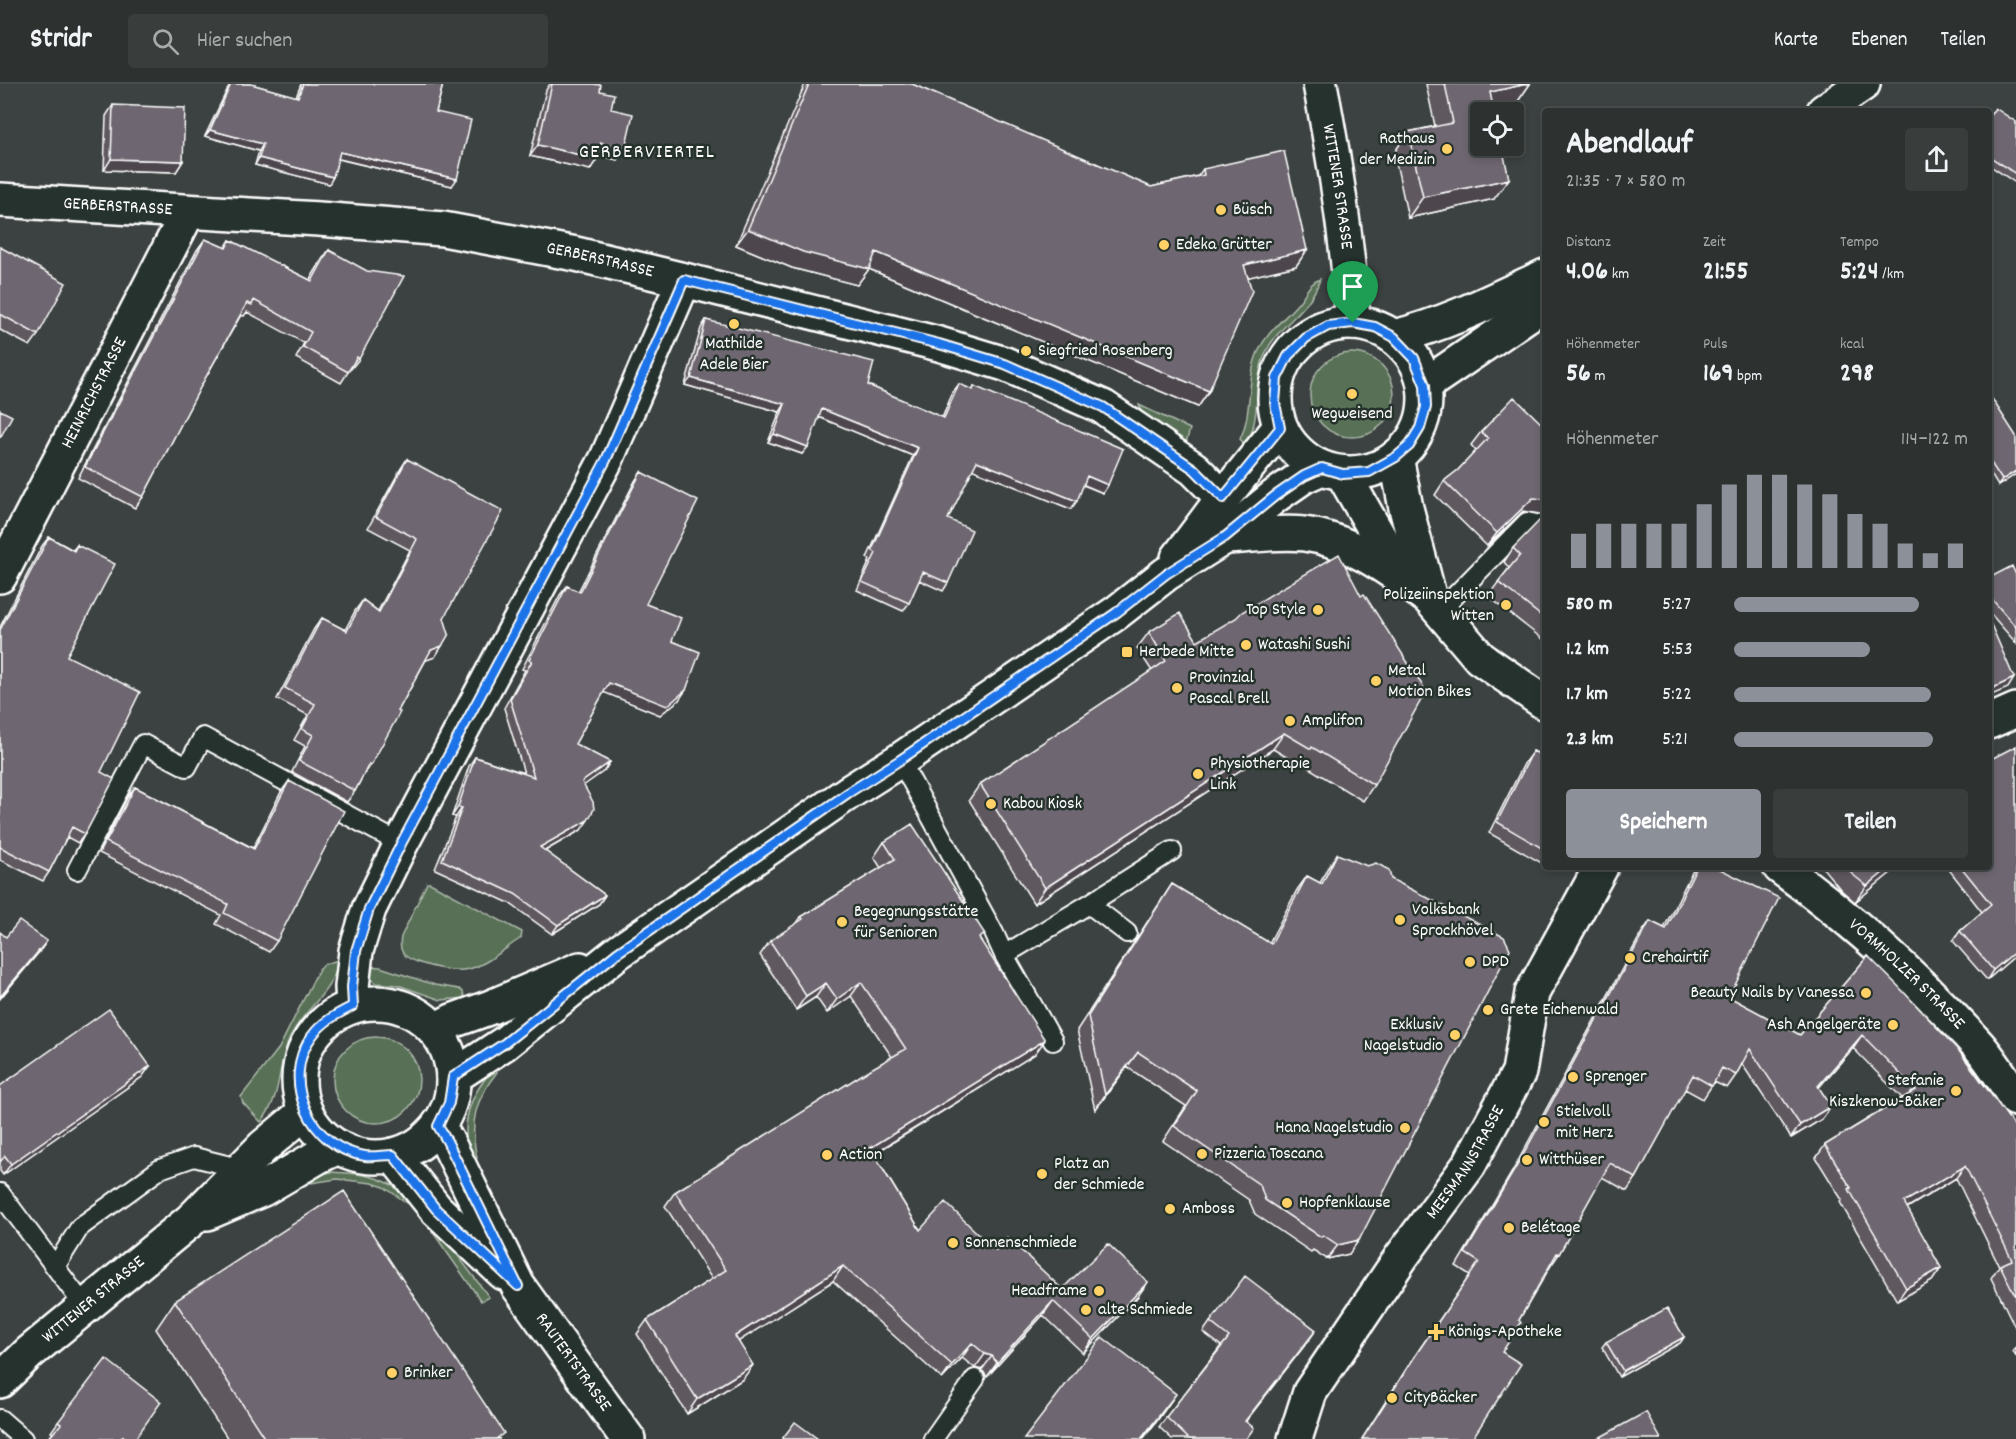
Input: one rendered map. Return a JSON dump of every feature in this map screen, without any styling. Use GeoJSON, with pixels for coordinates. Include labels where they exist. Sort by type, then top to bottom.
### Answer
{"type":"FeatureCollection","features":[{"type":"Feature","properties":{"kind":"main road","name":"WITTENER STRASSE"},"geometry":{"type":"LineString","coordinates":[[1320,84],[1339,185],[1349,256],[1353,323]]}},
{"type":"Feature","properties":{"kind":"main road"},"geometry":{"type":"LineString","coordinates":[[1828,108],[1863,84]]}},
{"type":"Feature","properties":{"kind":"main road","name":"GERBERSTRASSE"},"geometry":{"type":"LineString","coordinates":[[0,200],[443,229],[576,255],[684,280],[939,344],[1005,364],[1103,407],[1194,469],[1223,498]]}},
{"type":"Feature","properties":{"kind":"main road","name":"HEINRICHSTRASSE"},"geometry":{"type":"LineString","coordinates":[[0,576],[131,317],[188,212]]}},
{"type":"Feature","properties":{"kind":"main road"},"geometry":{"type":"LineString","coordinates":[[1394,337],[1420,331],[1542,277]]}},
{"type":"Feature","properties":{"kind":"main road"},"geometry":{"type":"LineString","coordinates":[[353,1006],[352,987],[356,951],[369,909],[401,844],[606,460],[684,280]]}},
{"type":"Feature","properties":{"kind":"main road"},"geometry":{"type":"LineString","coordinates":[[1425,385],[1542,305]]}},
{"type":"Feature","properties":{"kind":"main road"},"geometry":{"type":"LineString","coordinates":[[453,1077],[505,1043],[617,953],[848,793],[1116,613],[1166,574],[1225,537],[1275,496],[1304,476],[1333,471],[1369,472],[1396,457],[1409,446],[1420,428],[1426,407],[1425,385],[1414,358],[1394,337],[1375,327],[1353,323],[1328,326],[1306,338],[1288,356],[1277,378],[1275,403],[1280,428],[1294,449],[1333,471],[1403,579]]}},
{"type":"Feature","properties":{"kind":"main road"},"geometry":{"type":"LineString","coordinates":[[1166,574],[1223,498],[1280,428]]}},
{"type":"Feature","properties":{"kind":"main road"},"geometry":{"type":"LineString","coordinates":[[1396,457],[1406,508],[1434,605]]}},
{"type":"Feature","properties":{"kind":"main road"},"geometry":{"type":"LineString","coordinates":[[1225,537],[1302,534],[1340,542],[1403,579],[1434,605],[1480,658],[1542,701]]}},
{"type":"Feature","properties":{"kind":"main road"},"geometry":{"type":"LineString","coordinates":[[1992,721],[2016,710]]}},
{"type":"Feature","properties":{"kind":"main road","name":"MEESMANNSTRASSE"},"geometry":{"type":"LineString","coordinates":[[1294,1439],[1310,1392],[1402,1256],[1469,1164],[1519,1072],[1532,993],[1599,870]]}},
{"type":"Feature","properties":{"kind":"main road","name":"VORMHOLZER STRASSE"},"geometry":{"type":"LineString","coordinates":[[1784,870],[1812,890],[1907,973],[1980,1048],[2016,1099]]}},
{"type":"Feature","properties":{"kind":"main road"},"geometry":{"type":"LineString","coordinates":[[435,1030],[617,953]]}},
{"type":"Feature","properties":{"kind":"main road"},"geometry":{"type":"LineString","coordinates":[[375,1003],[398,1006],[418,1016],[435,1030],[448,1052],[453,1077],[449,1103],[438,1126],[418,1144],[393,1155],[365,1156],[338,1147],[319,1132],[305,1112],[298,1086],[301,1061],[311,1036],[330,1018],[353,1006],[375,1003]]}},
{"type":"Feature","properties":{"kind":"main road","name":"WITTENER STRASSE"},"geometry":{"type":"LineString","coordinates":[[0,1381],[29,1353],[191,1220],[263,1147],[305,1112]]}},
{"type":"Feature","properties":{"kind":"main road","name":"RAUTERTSTRASSE"},"geometry":{"type":"LineString","coordinates":[[438,1126],[518,1286],[628,1439]]}},
{"type":"Feature","properties":{"kind":"main road","name":"WITTENER STRASSE"},"geometry":{"type":"LineString","coordinates":[[191,1220],[262,1190],[319,1155],[338,1147]]}},
{"type":"Feature","properties":{"kind":"main road","name":"RAUTERTSTRASSE"},"geometry":{"type":"LineString","coordinates":[[393,1155],[436,1209],[518,1286]]}},
{"type":"Feature","properties":{"kind":"lane"},"geometry":{"type":"LineString","coordinates":[[1434,605],[1474,578],[1527,522],[1542,525]]}},
{"type":"Feature","properties":{"kind":"lane"},"geometry":{"type":"LineString","coordinates":[[77,870],[143,744],[187,767],[203,737],[401,844]]}},
{"type":"Feature","properties":{"kind":"lane"},"geometry":{"type":"LineString","coordinates":[[900,760],[1004,955],[1053,1041]]}},
{"type":"Feature","properties":{"kind":"lane"},"geometry":{"type":"LineString","coordinates":[[1004,955],[1172,851]]}},
{"type":"Feature","properties":{"kind":"lane"},"geometry":{"type":"LineString","coordinates":[[1089,904],[1127,933]]}},
{"type":"Feature","properties":{"kind":"lane"},"geometry":{"type":"LineString","coordinates":[[55,1267],[80,1227],[160,1169],[194,1157],[242,1169]]}},
{"type":"Feature","properties":{"kind":"lane"},"geometry":{"type":"LineString","coordinates":[[0,1193],[85,1307]]}},
{"type":"Feature","properties":{"kind":"lane"},"geometry":{"type":"LineString","coordinates":[[933,1439],[975,1379]]}},
{"type":"Feature","properties":{"kind":"lane"},"geometry":{"type":"LineString","coordinates":[[0,1419],[23,1439]]}},
{"type":"Feature","properties":{"kind":"green space"},"geometry":{"type":"Polygon","coordinates":[[[1320,279],[1309,300],[1278,334],[1265,354],[1259,377],[1254,423],[1246,445],[1240,439],[1247,418],[1252,374],[1258,352],[1271,331],[1299,302],[1310,286],[1320,279]]]}},
{"type":"Feature","properties":{"kind":"green space"},"geometry":{"type":"Polygon","coordinates":[[[1352,353],[1368,356],[1382,365],[1391,379],[1394,395],[1391,411],[1382,425],[1368,434],[1352,437],[1336,434],[1322,425],[1313,411],[1310,395],[1313,379],[1322,365],[1336,356],[1352,353]]]}},
{"type":"Feature","properties":{"kind":"green space"},"geometry":{"type":"Polygon","coordinates":[[[1139,405],[1190,429],[1186,443],[1144,419],[1139,405]]]}},
{"type":"Feature","properties":{"kind":"green space"},"geometry":{"type":"Polygon","coordinates":[[[427,883],[522,932],[521,938],[484,963],[464,970],[437,968],[410,959],[402,951],[401,937],[427,883]]]}},
{"type":"Feature","properties":{"kind":"green space"},"geometry":{"type":"Polygon","coordinates":[[[338,960],[325,991],[291,1035],[283,1057],[277,1090],[261,1122],[243,1103],[241,1097],[279,1048],[319,969],[325,964],[338,960]]]}},
{"type":"Feature","properties":{"kind":"green space"},"geometry":{"type":"Polygon","coordinates":[[[368,966],[380,967],[435,985],[459,989],[465,998],[441,1000],[398,985],[375,983],[369,976],[368,966]]]}},
{"type":"Feature","properties":{"kind":"green space"},"geometry":{"type":"Polygon","coordinates":[[[368,1037],[384,1037],[407,1049],[416,1063],[419,1080],[416,1097],[407,1111],[384,1123],[368,1123],[352,1116],[340,1104],[333,1088],[333,1072],[340,1056],[352,1044],[368,1037]]]}},
{"type":"Feature","properties":{"kind":"green space"},"geometry":{"type":"Polygon","coordinates":[[[495,1067],[497,1072],[483,1092],[476,1112],[474,1134],[477,1158],[472,1165],[466,1137],[468,1113],[478,1089],[495,1067]]]}},
{"type":"Feature","properties":{"kind":"green space"},"geometry":{"type":"Polygon","coordinates":[[[330,1172],[365,1175],[385,1181],[414,1200],[407,1203],[384,1187],[372,1183],[337,1179],[311,1183],[304,1180],[330,1172]]]}},
{"type":"Feature","properties":{"kind":"green space"},"geometry":{"type":"Polygon","coordinates":[[[434,1224],[489,1297],[481,1301],[432,1231],[434,1224]]]}},
{"type":"Feature","properties":{"kind":"building"},"geometry":{"type":"Polygon","coordinates":[[[231,84],[251,84],[298,97],[303,84],[443,84],[436,112],[471,120],[457,179],[340,152],[333,177],[259,158],[263,144],[210,130],[231,84]]]}},
{"type":"Feature","properties":{"kind":"building"},"geometry":{"type":"Polygon","coordinates":[[[552,84],[601,85],[600,91],[614,94],[611,109],[633,114],[625,149],[601,143],[597,159],[538,145],[552,84]]]}},
{"type":"Feature","properties":{"kind":"building"},"geometry":{"type":"Polygon","coordinates":[[[809,84],[912,84],[1151,187],[1204,175],[1203,169],[1284,151],[1307,250],[1244,265],[1252,291],[1209,391],[876,252],[869,269],[803,252],[748,229],[809,84]]]}},
{"type":"Feature","properties":{"kind":"building"},"geometry":{"type":"Polygon","coordinates":[[[1445,84],[1527,84],[1490,92],[1492,102],[1470,102],[1470,156],[1504,156],[1509,179],[1423,197],[1408,132],[1453,123],[1445,84]]]}},
{"type":"Feature","properties":{"kind":"building"},"geometry":{"type":"Polygon","coordinates":[[[113,105],[185,108],[183,161],[111,159],[113,105]]]}},
{"type":"Feature","properties":{"kind":"building"},"geometry":{"type":"Polygon","coordinates":[[[1995,108],[2016,122],[2016,174],[1992,158],[1992,112],[1995,108]]]}},
{"type":"Feature","properties":{"kind":"building"},"geometry":{"type":"Polygon","coordinates":[[[205,239],[226,248],[230,240],[312,281],[329,250],[367,271],[404,276],[359,359],[357,357],[348,372],[303,347],[311,332],[254,300],[252,305],[247,303],[143,497],[85,467],[205,239]]]}},
{"type":"Feature","properties":{"kind":"building"},"geometry":{"type":"Polygon","coordinates":[[[0,247],[66,283],[38,335],[0,314],[0,247]]]}},
{"type":"Feature","properties":{"kind":"building"},"geometry":{"type":"Polygon","coordinates":[[[706,320],[874,362],[868,385],[944,418],[959,384],[973,390],[974,386],[1123,449],[1108,485],[1087,476],[1077,501],[977,461],[948,519],[972,530],[948,583],[923,572],[909,603],[862,582],[876,553],[872,550],[918,448],[822,409],[808,447],[774,434],[785,404],[691,378],[706,320]]]}},
{"type":"Feature","properties":{"kind":"building"},"geometry":{"type":"Polygon","coordinates":[[[1514,397],[1542,424],[1542,499],[1533,498],[1497,533],[1444,481],[1458,470],[1488,438],[1481,432],[1514,397]]]}},
{"type":"Feature","properties":{"kind":"building"},"geometry":{"type":"Polygon","coordinates":[[[1992,399],[2016,436],[2016,471],[2002,480],[1992,465],[1992,399]]]}},
{"type":"Feature","properties":{"kind":"building"},"geometry":{"type":"Polygon","coordinates":[[[0,410],[12,416],[0,438],[0,410]]]}},
{"type":"Feature","properties":{"kind":"building"},"geometry":{"type":"Polygon","coordinates":[[[407,459],[503,511],[444,618],[449,634],[442,646],[431,650],[398,711],[400,712],[355,791],[299,761],[313,735],[302,729],[315,704],[285,688],[322,618],[347,631],[363,600],[379,612],[417,539],[376,517],[407,459]]]}},
{"type":"Feature","properties":{"kind":"building"},"geometry":{"type":"Polygon","coordinates":[[[641,472],[698,501],[646,604],[681,618],[672,641],[700,652],[686,690],[667,706],[609,683],[575,744],[610,762],[582,782],[593,802],[594,809],[588,820],[540,847],[605,895],[558,925],[515,894],[442,860],[462,808],[458,807],[475,757],[534,777],[510,699],[532,661],[529,660],[567,586],[580,592],[641,472]]]}},
{"type":"Feature","properties":{"kind":"building"},"geometry":{"type":"Polygon","coordinates":[[[1542,520],[1542,617],[1498,582],[1520,555],[1513,548],[1542,520]]]}},
{"type":"Feature","properties":{"kind":"building"},"geometry":{"type":"Polygon","coordinates":[[[49,537],[74,551],[77,545],[115,564],[67,656],[140,692],[101,772],[114,779],[85,834],[72,827],[49,872],[0,847],[0,630],[49,537]]]}},
{"type":"Feature","properties":{"kind":"building"},"geometry":{"type":"Polygon","coordinates":[[[1339,554],[1361,596],[1364,594],[1426,691],[1374,785],[1312,747],[1311,749],[1284,733],[1045,888],[980,784],[1166,661],[1149,632],[1180,613],[1197,641],[1339,554]]]}},
{"type":"Feature","properties":{"kind":"building"},"geometry":{"type":"Polygon","coordinates":[[[2012,566],[2016,575],[2016,627],[1992,599],[1992,576],[2012,566]]]}},
{"type":"Feature","properties":{"kind":"building"},"geometry":{"type":"Polygon","coordinates":[[[1992,627],[2014,678],[1992,689],[1992,627]]]}},
{"type":"Feature","properties":{"kind":"building"},"geometry":{"type":"Polygon","coordinates":[[[2016,746],[2016,951],[1993,970],[1960,931],[1991,904],[1963,870],[1992,870],[1993,758],[2016,746]]]}},
{"type":"Feature","properties":{"kind":"building"},"geometry":{"type":"Polygon","coordinates":[[[1533,751],[1542,756],[1542,848],[1497,822],[1533,751]]]}},
{"type":"Feature","properties":{"kind":"building"},"geometry":{"type":"Polygon","coordinates":[[[289,781],[344,811],[277,941],[224,913],[228,904],[106,842],[135,787],[254,849],[289,781]]]}},
{"type":"Feature","properties":{"kind":"building"},"geometry":{"type":"Polygon","coordinates":[[[912,824],[985,934],[979,938],[1045,1040],[870,1148],[920,1230],[945,1202],[996,1251],[1007,1237],[1062,1289],[1108,1244],[1148,1282],[1093,1339],[1053,1301],[997,1363],[992,1356],[985,1354],[972,1343],[952,1365],[843,1266],[735,1336],[753,1365],[697,1399],[647,1320],[726,1270],[675,1192],[906,1049],[861,982],[837,999],[826,983],[806,996],[770,941],[803,919],[801,917],[895,859],[884,842],[912,824]]]}},
{"type":"Feature","properties":{"kind":"building"},"geometry":{"type":"Polygon","coordinates":[[[1337,854],[1367,866],[1376,863],[1389,870],[1391,879],[1504,937],[1510,949],[1359,1240],[1338,1245],[1323,1235],[1321,1237],[1265,1200],[1260,1185],[1174,1126],[1197,1091],[1138,1052],[1105,1095],[1088,1016],[1172,884],[1271,944],[1307,876],[1322,884],[1337,854]]]}},
{"type":"Feature","properties":{"kind":"building"},"geometry":{"type":"Polygon","coordinates":[[[1696,870],[1722,870],[1779,898],[1729,997],[1800,1035],[1868,956],[1899,987],[1959,1051],[2016,1128],[2016,1297],[2000,1265],[2012,1260],[1965,1166],[1904,1202],[1941,1268],[1906,1288],[1825,1145],[1916,1090],[1862,1035],[1818,1086],[1831,1106],[1800,1125],[1750,1049],[1736,1075],[1722,1068],[1712,1086],[1693,1075],[1636,1178],[1610,1163],[1519,1320],[1521,1323],[1502,1352],[1521,1364],[1472,1439],[1362,1439],[1479,1262],[1465,1253],[1521,1159],[1650,921],[1666,929],[1696,870]]]}},
{"type":"Feature","properties":{"kind":"building"},"geometry":{"type":"Polygon","coordinates":[[[1849,870],[1886,870],[1867,886],[1849,870]]]}},
{"type":"Feature","properties":{"kind":"building"},"geometry":{"type":"Polygon","coordinates":[[[19,921],[47,941],[0,997],[0,932],[6,937],[19,921]]]}},
{"type":"Feature","properties":{"kind":"building"},"geometry":{"type":"Polygon","coordinates":[[[109,1009],[150,1066],[11,1164],[5,1156],[0,1162],[0,1086],[109,1009]]]}},
{"type":"Feature","properties":{"kind":"building"},"geometry":{"type":"Polygon","coordinates":[[[344,1191],[504,1433],[496,1439],[265,1439],[175,1301],[344,1191]]]}},
{"type":"Feature","properties":{"kind":"building"},"geometry":{"type":"Polygon","coordinates":[[[1245,1276],[1316,1330],[1245,1421],[1254,1428],[1246,1439],[1189,1439],[1166,1417],[1229,1337],[1210,1322],[1245,1276]]]}},
{"type":"Feature","properties":{"kind":"building"},"geometry":{"type":"Polygon","coordinates":[[[1667,1308],[1684,1337],[1623,1371],[1606,1342],[1667,1308]]]}},
{"type":"Feature","properties":{"kind":"building"},"geometry":{"type":"Polygon","coordinates":[[[1102,1337],[1176,1394],[1141,1439],[1024,1439],[1102,1337]]]}},
{"type":"Feature","properties":{"kind":"building"},"geometry":{"type":"Polygon","coordinates":[[[106,1359],[161,1402],[135,1439],[127,1439],[123,1436],[121,1439],[48,1439],[61,1424],[58,1422],[106,1359]]]}},
{"type":"Feature","properties":{"kind":"building"},"geometry":{"type":"Polygon","coordinates":[[[1646,1412],[1661,1439],[1597,1439],[1646,1412]]]}},
{"type":"Feature","properties":{"kind":"building"},"geometry":{"type":"Polygon","coordinates":[[[795,1422],[818,1439],[782,1439],[795,1422]]]}},
{"type":"Feature","properties":{"kind":"place","name":"Rathaus der Medizin"},"geometry":{"type":"Point","coordinates":[1447,149]}},
{"type":"Feature","properties":{"kind":"place","name":"Büsch"},"geometry":{"type":"Point","coordinates":[1221,210]}},
{"type":"Feature","properties":{"kind":"place","name":"Edeka Grütter"},"geometry":{"type":"Point","coordinates":[1164,245]}},
{"type":"Feature","properties":{"kind":"place","name":"Mathilde Adele Bier"},"geometry":{"type":"Point","coordinates":[734,324]}},
{"type":"Feature","properties":{"kind":"place","name":"Siegfried Rosenberg"},"geometry":{"type":"Point","coordinates":[1026,351]}},
{"type":"Feature","properties":{"kind":"place","name":"Wegweisend"},"geometry":{"type":"Point","coordinates":[1352,394]}},
{"type":"Feature","properties":{"kind":"place","name":"Polizeiinspektion Witten"},"geometry":{"type":"Point","coordinates":[1506,605]}},
{"type":"Feature","properties":{"kind":"place","name":"Top Style"},"geometry":{"type":"Point","coordinates":[1318,610]}},
{"type":"Feature","properties":{"kind":"place","name":"Watashi Sushi"},"geometry":{"type":"Point","coordinates":[1246,645]}},
{"type":"Feature","properties":{"kind":"place","name":"Herbede Mitte"},"geometry":{"type":"Point","coordinates":[1127,652]}},
{"type":"Feature","properties":{"kind":"place","name":"Metal Motion Bikes"},"geometry":{"type":"Point","coordinates":[1376,681]}},
{"type":"Feature","properties":{"kind":"place","name":"Provinzial Pascal Brell"},"geometry":{"type":"Point","coordinates":[1177,688]}},
{"type":"Feature","properties":{"kind":"place","name":"Amplifon"},"geometry":{"type":"Point","coordinates":[1290,721]}},
{"type":"Feature","properties":{"kind":"place","name":"Physiotherapie Link"},"geometry":{"type":"Point","coordinates":[1198,774]}},
{"type":"Feature","properties":{"kind":"place","name":"Kabou Kiosk"},"geometry":{"type":"Point","coordinates":[991,804]}},
{"type":"Feature","properties":{"kind":"place","name":"Volksbank Sprockhövel"},"geometry":{"type":"Point","coordinates":[1400,920]}},
{"type":"Feature","properties":{"kind":"place","name":"Begegnungsstätte für Senioren"},"geometry":{"type":"Point","coordinates":[842,922]}},
{"type":"Feature","properties":{"kind":"place","name":"Crehairtif"},"geometry":{"type":"Point","coordinates":[1630,958]}},
{"type":"Feature","properties":{"kind":"place","name":"DPD"},"geometry":{"type":"Point","coordinates":[1470,962]}},
{"type":"Feature","properties":{"kind":"place","name":"Beauty Nails by Vanessa"},"geometry":{"type":"Point","coordinates":[1866,993]}},
{"type":"Feature","properties":{"kind":"place","name":"Grete Eichenwald"},"geometry":{"type":"Point","coordinates":[1488,1010]}},
{"type":"Feature","properties":{"kind":"place","name":"Ash Angelgeräte"},"geometry":{"type":"Point","coordinates":[1893,1025]}},
{"type":"Feature","properties":{"kind":"place","name":"Exklusiv Nagelstudio"},"geometry":{"type":"Point","coordinates":[1455,1035]}},
{"type":"Feature","properties":{"kind":"place","name":"Sprenger"},"geometry":{"type":"Point","coordinates":[1573,1077]}},
{"type":"Feature","properties":{"kind":"place","name":"Stefanie Kiszkenow-Bäker"},"geometry":{"type":"Point","coordinates":[1956,1091]}},
{"type":"Feature","properties":{"kind":"place","name":"Stielvoll mit Herz"},"geometry":{"type":"Point","coordinates":[1544,1122]}},
{"type":"Feature","properties":{"kind":"place","name":"Hana Nagelstudio"},"geometry":{"type":"Point","coordinates":[1405,1128]}},
{"type":"Feature","properties":{"kind":"place","name":"Pizzeria Toscana"},"geometry":{"type":"Point","coordinates":[1202,1154]}},
{"type":"Feature","properties":{"kind":"place","name":"Action"},"geometry":{"type":"Point","coordinates":[827,1155]}},
{"type":"Feature","properties":{"kind":"place","name":"Witthüser"},"geometry":{"type":"Point","coordinates":[1527,1160]}},
{"type":"Feature","properties":{"kind":"place","name":"Platz an der Schmiede"},"geometry":{"type":"Point","coordinates":[1042,1174]}},
{"type":"Feature","properties":{"kind":"place","name":"Hopfenklause"},"geometry":{"type":"Point","coordinates":[1287,1203]}},
{"type":"Feature","properties":{"kind":"place","name":"Amboss"},"geometry":{"type":"Point","coordinates":[1170,1209]}},
{"type":"Feature","properties":{"kind":"place","name":"Belétage"},"geometry":{"type":"Point","coordinates":[1509,1228]}},
{"type":"Feature","properties":{"kind":"place","name":"Sonnenschmiede"},"geometry":{"type":"Point","coordinates":[953,1243]}},
{"type":"Feature","properties":{"kind":"place","name":"Headframe"},"geometry":{"type":"Point","coordinates":[1099,1291]}},
{"type":"Feature","properties":{"kind":"place","name":"alte Schmiede"},"geometry":{"type":"Point","coordinates":[1086,1310]}},
{"type":"Feature","properties":{"kind":"place","name":"Königs-Apotheke"},"geometry":{"type":"Point","coordinates":[1436,1332]}},
{"type":"Feature","properties":{"kind":"place","name":"Brinker"},"geometry":{"type":"Point","coordinates":[392,1373]}},
{"type":"Feature","properties":{"kind":"place","name":"CityBäcker"},"geometry":{"type":"Point","coordinates":[1392,1398]}},
{"type":"Feature","properties":{"kind":"district","name":"GERBERVIERTEL"},"geometry":{"type":"Point","coordinates":[647,153]}},
{"type":"Feature","properties":{"kind":"route"},"geometry":{"type":"LineString","coordinates":[[684,280],[939,344],[1005,364],[1103,407],[1194,469],[1223,498],[1250,468],[1280,428],[1275,403],[1277,378],[1288,356],[1306,338],[1328,326],[1353,323],[1375,327],[1394,337],[1414,358],[1425,385],[1426,407],[1420,428],[1409,446],[1396,457],[1369,472],[1343,474],[1322,468],[1304,476],[1275,496],[1225,537],[1166,574],[1116,613],[848,793],[617,953],[505,1043],[453,1077],[449,1103],[438,1126],[518,1286],[436,1209],[393,1155],[365,1156],[338,1147],[319,1132],[305,1112],[298,1086],[301,1061],[311,1036],[330,1018],[353,1006],[352,987],[356,951],[369,909],[401,844],[606,460],[684,280]]}}]}
